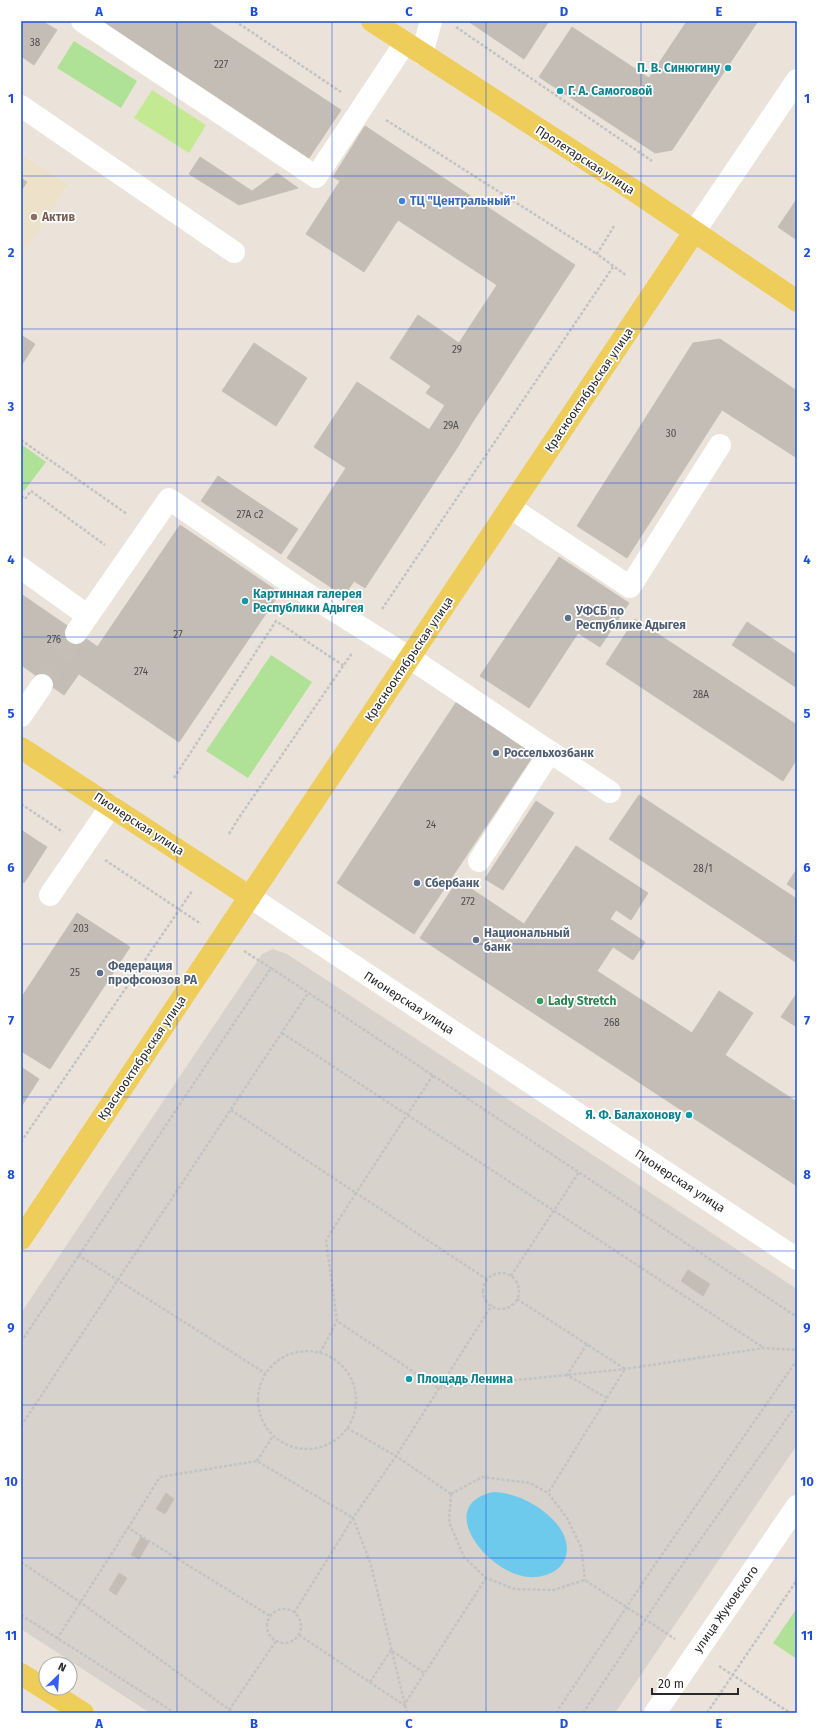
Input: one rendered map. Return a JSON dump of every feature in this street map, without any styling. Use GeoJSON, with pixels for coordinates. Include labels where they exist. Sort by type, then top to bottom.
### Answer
{"type":"FeatureCollection","features":[{"type":"Feature","properties":{"kind":"main road","name":"Пролетарская улица"},"geometry":{"type":"LineString","coordinates":[[372,21],[620,182],[797,301]]}},
{"type":"Feature","properties":{"kind":"main road","name":"Краснооктябрьская улица"},"geometry":{"type":"LineString","coordinates":[[21,1239],[511,508],[694,232]]}},
{"type":"Feature","properties":{"kind":"main road","name":"Пионерская улица"},"geometry":{"type":"LineString","coordinates":[[21,748],[250,897]]}},
{"type":"Feature","properties":{"kind":"main road"},"geometry":{"type":"LineString","coordinates":[[21,1674],[82,1713]]}},
{"type":"Feature","properties":{"kind":"street"},"geometry":{"type":"LineString","coordinates":[[82,21],[316,177],[363,106],[414,49],[430,21]]}},
{"type":"Feature","properties":{"kind":"street","name":"Краснооктябрьская улица"},"geometry":{"type":"LineString","coordinates":[[694,232],[797,80]]}},
{"type":"Feature","properties":{"kind":"street"},"geometry":{"type":"LineString","coordinates":[[21,106],[234,252]]}},
{"type":"Feature","properties":{"kind":"street"},"geometry":{"type":"LineString","coordinates":[[511,508],[630,586],[720,445]]}},
{"type":"Feature","properties":{"kind":"street"},"geometry":{"type":"LineString","coordinates":[[21,568],[82,624],[170,499],[301,590],[410,658],[610,792]]}},
{"type":"Feature","properties":{"kind":"street"},"geometry":{"type":"LineString","coordinates":[[21,716],[42,685]]}},
{"type":"Feature","properties":{"kind":"street"},"geometry":{"type":"LineString","coordinates":[[479,861],[550,752]]}},
{"type":"Feature","properties":{"kind":"street"},"geometry":{"type":"LineString","coordinates":[[50,895],[111,806]]}},
{"type":"Feature","properties":{"kind":"street","name":"Пионерская улица"},"geometry":{"type":"LineString","coordinates":[[250,897],[797,1259]]}},
{"type":"Feature","properties":{"kind":"street","name":"улица Жуковского"},"geometry":{"type":"LineString","coordinates":[[655,1713],[797,1506]]}},
{"type":"Feature","properties":{"kind":"path"},"geometry":{"type":"LineString","coordinates":[[235,21],[363,106],[597,254],[627,276]]}},
{"type":"Feature","properties":{"kind":"path"},"geometry":{"type":"LineString","coordinates":[[454,25],[652,162]]}},
{"type":"Feature","properties":{"kind":"path"},"geometry":{"type":"LineString","coordinates":[[597,254],[614,226]]}},
{"type":"Feature","properties":{"kind":"path"},"geometry":{"type":"LineString","coordinates":[[229,834],[613,267]]}},
{"type":"Feature","properties":{"kind":"path"},"geometry":{"type":"LineString","coordinates":[[21,440],[148,529]]}},
{"type":"Feature","properties":{"kind":"path"},"geometry":{"type":"LineString","coordinates":[[21,496],[25,499],[31,491],[126,561]]}},
{"type":"Feature","properties":{"kind":"path"},"geometry":{"type":"LineString","coordinates":[[174,778],[276,621],[344,666]]}},
{"type":"Feature","properties":{"kind":"path"},"geometry":{"type":"LineString","coordinates":[[21,1142],[192,891]]}},
{"type":"Feature","properties":{"kind":"path"},"geometry":{"type":"LineString","coordinates":[[21,1342],[271,968],[797,1317]]}},
{"type":"Feature","properties":{"kind":"path"},"geometry":{"type":"LineString","coordinates":[[21,1426],[308,993]]}},
{"type":"Feature","properties":{"kind":"path"},"geometry":{"type":"LineString","coordinates":[[282,1033],[764,1348]]}},
{"type":"Feature","properties":{"kind":"path"},"geometry":{"type":"LineString","coordinates":[[320,1353],[337,1320],[326,1240],[433,1075]]}},
{"type":"Feature","properties":{"kind":"path"},"geometry":{"type":"LineString","coordinates":[[231,1110],[488,1280]]}},
{"type":"Feature","properties":{"kind":"path"},"geometry":{"type":"LineString","coordinates":[[512,1276],[579,1172]]}},
{"type":"Feature","properties":{"kind":"path"},"geometry":{"type":"LineString","coordinates":[[78,1256],[266,1373]]}},
{"type":"Feature","properties":{"kind":"path"},"geometry":{"type":"LineString","coordinates":[[497,1274],[512,1276],[519,1288],[517,1299],[512,1306],[505,1308],[498,1309],[492,1306],[484,1295],[483,1288],[488,1280],[497,1274]]}},
{"type":"Feature","properties":{"kind":"path"},"geometry":{"type":"LineString","coordinates":[[517,1299],[625,1369]]}},
{"type":"Feature","properties":{"kind":"path"},"geometry":{"type":"LineString","coordinates":[[294,1613],[353,1518],[396,1456],[438,1388],[492,1306]]}},
{"type":"Feature","properties":{"kind":"path"},"geometry":{"type":"LineString","coordinates":[[337,1320],[438,1388],[625,1369],[764,1348],[797,1350]]}},
{"type":"Feature","properties":{"kind":"path"},"geometry":{"type":"LineString","coordinates":[[567,1375],[587,1344]]}},
{"type":"Feature","properties":{"kind":"path"},"geometry":{"type":"LineString","coordinates":[[304,1351],[320,1353],[334,1360],[345,1370],[353,1384],[356,1399],[354,1415],[347,1428],[336,1440],[320,1448],[303,1450],[287,1446],[273,1436],[262,1422],[258,1406],[259,1389],[266,1373],[276,1362],[289,1354],[304,1351]]}},
{"type":"Feature","properties":{"kind":"path"},"geometry":{"type":"LineString","coordinates":[[556,1713],[627,1606],[797,1360]]}},
{"type":"Feature","properties":{"kind":"path"},"geometry":{"type":"LineString","coordinates":[[548,1493],[625,1369]]}},
{"type":"Feature","properties":{"kind":"path"},"geometry":{"type":"LineString","coordinates":[[567,1375],[607,1398]]}},
{"type":"Feature","properties":{"kind":"path"},"geometry":{"type":"LineString","coordinates":[[583,1713],[673,1578],[797,1404]]}},
{"type":"Feature","properties":{"kind":"path"},"geometry":{"type":"LineString","coordinates":[[347,1428],[396,1456],[451,1494]]}},
{"type":"Feature","properties":{"kind":"path"},"geometry":{"type":"LineString","coordinates":[[257,1461],[273,1436]]}},
{"type":"Feature","properties":{"kind":"path"},"geometry":{"type":"LineString","coordinates":[[57,1639],[160,1477],[257,1461],[353,1518],[371,1565],[407,1713]]}},
{"type":"Feature","properties":{"kind":"path"},"geometry":{"type":"LineString","coordinates":[[451,1494],[482,1477],[530,1483],[548,1493],[567,1518],[581,1547],[585,1580]]}},
{"type":"Feature","properties":{"kind":"path"},"geometry":{"type":"LineString","coordinates":[[451,1494],[449,1522],[464,1557],[486,1578],[515,1589],[553,1590],[585,1580],[646,1619]]}},
{"type":"Feature","properties":{"kind":"path"},"geometry":{"type":"LineString","coordinates":[[128,1528],[270,1616]]}},
{"type":"Feature","properties":{"kind":"path"},"geometry":{"type":"LineString","coordinates":[[21,1562],[80,1602],[234,1713]]}},
{"type":"Feature","properties":{"kind":"path"},"geometry":{"type":"LineString","coordinates":[[404,1705],[486,1578]]}},
{"type":"Feature","properties":{"kind":"path"},"geometry":{"type":"LineString","coordinates":[[707,1713],[797,1580]]}},
{"type":"Feature","properties":{"kind":"path"},"geometry":{"type":"LineString","coordinates":[[280,1608],[287,1608],[294,1613],[301,1622],[301,1629],[294,1641],[287,1643],[276,1641],[269,1636],[266,1630],[266,1623],[274,1611],[280,1608]]}},
{"type":"Feature","properties":{"kind":"path"},"geometry":{"type":"LineString","coordinates":[[21,1615],[175,1713]]}},
{"type":"Feature","properties":{"kind":"path"},"geometry":{"type":"LineString","coordinates":[[298,1634],[404,1705]]}},
{"type":"Feature","properties":{"kind":"path"},"geometry":{"type":"LineString","coordinates":[[229,1710],[276,1641]]}},
{"type":"Feature","properties":{"kind":"path"},"geometry":{"type":"LineString","coordinates":[[391,1650],[424,1673]]}},
{"type":"Feature","properties":{"kind":"path"},"geometry":{"type":"LineString","coordinates":[[370,1682],[391,1650]]}},
{"type":"Feature","properties":{"kind":"path"},"geometry":{"type":"LineString","coordinates":[[733,1675],[790,1713]]}},
{"type":"Feature","properties":{"kind":"shaded area","name":"Актив"},"geometry":{"type":"Polygon","coordinates":[[[21,154],[68,185],[25,251],[21,249],[21,154]]]}},
{"type":"Feature","properties":{"kind":"shaded area","name":"Площадь Ленина"},"geometry":{"type":"Polygon","coordinates":[[[273,949],[287,954],[797,1289],[797,1445],[615,1713],[150,1713],[78,1666],[78,1656],[62,1656],[21,1629],[21,1313],[262,954],[273,949]]]}},
{"type":"Feature","properties":{"kind":"green space"},"geometry":{"type":"Polygon","coordinates":[[[74,41],[137,81],[121,108],[57,68],[74,41]]]}},
{"type":"Feature","properties":{"kind":"green space"},"geometry":{"type":"Polygon","coordinates":[[[152,90],[206,125],[189,153],[134,118],[152,90]]]}},
{"type":"Feature","properties":{"kind":"green space"},"geometry":{"type":"Polygon","coordinates":[[[21,444],[46,462],[24,491],[21,489],[21,444]]]}},
{"type":"Feature","properties":{"kind":"green space"},"geometry":{"type":"Polygon","coordinates":[[[271,655],[312,682],[248,778],[206,751],[271,655]]]}},
{"type":"Feature","properties":{"kind":"green space"},"geometry":{"type":"Polygon","coordinates":[[[797,1608],[797,1659],[773,1643],[797,1608]]]}},
{"type":"Feature","properties":{"kind":"water"},"geometry":{"type":"Polygon","coordinates":[[[493,1492],[511,1495],[536,1506],[551,1517],[557,1524],[563,1533],[567,1551],[561,1565],[555,1571],[547,1575],[536,1577],[520,1575],[503,1568],[487,1556],[475,1542],[468,1526],[467,1512],[475,1500],[493,1492]]]}},
{"type":"Feature","properties":{"kind":"building"},"geometry":{"type":"Polygon","coordinates":[[[21,21],[42,21],[57,30],[34,65],[21,56],[21,21]]]}},
{"type":"Feature","properties":{"kind":"building"},"geometry":{"type":"Polygon","coordinates":[[[101,21],[206,21],[341,110],[309,158],[101,21]]]}},
{"type":"Feature","properties":{"kind":"building"},"geometry":{"type":"Polygon","coordinates":[[[468,21],[549,21],[524,59],[468,21]]]}},
{"type":"Feature","properties":{"kind":"building"},"geometry":{"type":"Polygon","coordinates":[[[687,21],[758,21],[672,150],[655,153],[539,77],[572,27],[649,78],[687,21]]]}},
{"type":"Feature","properties":{"kind":"building","name":"ТЦ \"Центральный\""},"geometry":{"type":"Polygon","coordinates":[[[365,126],[575,265],[497,285],[398,220],[364,272],[306,234],[340,181],[333,177],[365,126]]]}},
{"type":"Feature","properties":{"kind":"building"},"geometry":{"type":"Polygon","coordinates":[[[200,157],[252,191],[277,173],[298,188],[239,205],[189,174],[200,157]]]}},
{"type":"Feature","properties":{"kind":"building"},"geometry":{"type":"Polygon","coordinates":[[[21,178],[27,182],[21,191],[21,178]]]}},
{"type":"Feature","properties":{"kind":"building"},"geometry":{"type":"Polygon","coordinates":[[[797,199],[797,240],[778,227],[797,199]]]}},
{"type":"Feature","properties":{"kind":"building"},"geometry":{"type":"Polygon","coordinates":[[[575,265],[472,423],[426,393],[431,386],[390,358],[418,315],[459,343],[497,285],[575,265]]]}},
{"type":"Feature","properties":{"kind":"building"},"geometry":{"type":"Polygon","coordinates":[[[21,335],[35,344],[21,366],[21,335]]]}},
{"type":"Feature","properties":{"kind":"building"},"geometry":{"type":"Polygon","coordinates":[[[720,339],[797,391],[797,458],[722,410],[627,558],[577,526],[693,343],[720,339]]]}},
{"type":"Feature","properties":{"kind":"building"},"geometry":{"type":"Polygon","coordinates":[[[254,343],[307,378],[276,426],[222,391],[254,343]]]}},
{"type":"Feature","properties":{"kind":"building"},"geometry":{"type":"Polygon","coordinates":[[[357,382],[457,448],[365,588],[354,581],[344,596],[287,558],[346,468],[314,447],[357,382]]]}},
{"type":"Feature","properties":{"kind":"building"},"geometry":{"type":"Polygon","coordinates":[[[445,405],[472,423],[457,448],[429,430],[445,405]]]}},
{"type":"Feature","properties":{"kind":"building"},"geometry":{"type":"Polygon","coordinates":[[[218,476],[298,529],[281,554],[201,501],[218,476]]]}},
{"type":"Feature","properties":{"kind":"building"},"geometry":{"type":"Polygon","coordinates":[[[180,525],[280,593],[179,742],[79,674],[180,525]]]}},
{"type":"Feature","properties":{"kind":"building","name":"УФСБ по Республике Адыгея"},"geometry":{"type":"Polygon","coordinates":[[[559,557],[629,603],[600,647],[578,633],[529,708],[480,676],[559,557]]]}},
{"type":"Feature","properties":{"kind":"building"},"geometry":{"type":"Polygon","coordinates":[[[21,594],[98,647],[64,695],[21,665],[21,594]]]}},
{"type":"Feature","properties":{"kind":"building"},"geometry":{"type":"Polygon","coordinates":[[[635,619],[797,725],[797,759],[783,781],[606,664],[635,619]]]}},
{"type":"Feature","properties":{"kind":"building"},"geometry":{"type":"Polygon","coordinates":[[[747,622],[797,655],[797,688],[732,645],[747,622]]]}},
{"type":"Feature","properties":{"kind":"building"},"geometry":{"type":"Polygon","coordinates":[[[457,701],[535,753],[414,934],[337,883],[457,701]]]}},
{"type":"Feature","properties":{"kind":"building"},"geometry":{"type":"Polygon","coordinates":[[[639,795],[797,899],[797,963],[609,839],[639,795]]]}},
{"type":"Feature","properties":{"kind":"building"},"geometry":{"type":"Polygon","coordinates":[[[536,801],[554,813],[503,890],[485,879],[536,801]]]}},
{"type":"Feature","properties":{"kind":"building"},"geometry":{"type":"Polygon","coordinates":[[[21,830],[47,847],[24,883],[21,880],[21,830]]]}},
{"type":"Feature","properties":{"kind":"building"},"geometry":{"type":"Polygon","coordinates":[[[576,846],[599,861],[509,997],[420,938],[458,880],[524,924],[576,846]]]}},
{"type":"Feature","properties":{"kind":"building"},"geometry":{"type":"Polygon","coordinates":[[[599,861],[648,893],[631,920],[616,910],[610,919],[645,942],[633,960],[613,947],[597,971],[692,1033],[719,991],[753,1013],[725,1055],[797,1102],[797,1186],[509,997],[599,861]]]}},
{"type":"Feature","properties":{"kind":"building"},"geometry":{"type":"Polygon","coordinates":[[[797,869],[797,891],[787,884],[797,869]]]}},
{"type":"Feature","properties":{"kind":"building"},"geometry":{"type":"Polygon","coordinates":[[[77,913],[130,947],[50,1069],[21,1051],[21,998],[77,913]]]}},
{"type":"Feature","properties":{"kind":"building"},"geometry":{"type":"Polygon","coordinates":[[[797,993],[797,1027],[781,1017],[797,993]]]}},
{"type":"Feature","properties":{"kind":"building"},"geometry":{"type":"Polygon","coordinates":[[[21,1067],[39,1079],[21,1107],[21,1067]]]}},
{"type":"Feature","properties":{"kind":"building"},"geometry":{"type":"Polygon","coordinates":[[[688,1270],[710,1284],[703,1296],[681,1281],[688,1270]]]}},
{"type":"Feature","properties":{"kind":"building"},"geometry":{"type":"Polygon","coordinates":[[[166,1493],[174,1499],[165,1514],[156,1509],[166,1493]]]}},
{"type":"Feature","properties":{"kind":"building"},"geometry":{"type":"Polygon","coordinates":[[[141,1537],[149,1542],[139,1559],[131,1555],[141,1537]]]}},
{"type":"Feature","properties":{"kind":"building"},"geometry":{"type":"Polygon","coordinates":[[[119,1573],[127,1578],[116,1595],[109,1590],[119,1573]]]}},
{"type":"Feature","properties":{"kind":"tunnel"},"geometry":{"type":"LineString","coordinates":[[42,685],[76,633]]}},
{"type":"Feature","properties":{"kind":"place","name":"П. В. Синюгину"},"geometry":{"type":"Point","coordinates":[728,68]}},
{"type":"Feature","properties":{"kind":"place","name":"Г. А. Самоговой"},"geometry":{"type":"Point","coordinates":[560,91]}},
{"type":"Feature","properties":{"kind":"place","name":"ТЦ \"Центральный\""},"geometry":{"type":"Point","coordinates":[402,201]}},
{"type":"Feature","properties":{"kind":"place","name":"Актив"},"geometry":{"type":"Point","coordinates":[34,217]}},
{"type":"Feature","properties":{"kind":"place","name":"Картинная галерея Республики Адыгея"},"geometry":{"type":"Point","coordinates":[245,601]}},
{"type":"Feature","properties":{"kind":"place","name":"УФСБ по Республике Адыгея"},"geometry":{"type":"Point","coordinates":[568,618]}},
{"type":"Feature","properties":{"kind":"place","name":"Россельхозбанк"},"geometry":{"type":"Point","coordinates":[496,753]}},
{"type":"Feature","properties":{"kind":"place","name":"Сбербанк"},"geometry":{"type":"Point","coordinates":[417,883]}},
{"type":"Feature","properties":{"kind":"place","name":"Национальный банк"},"geometry":{"type":"Point","coordinates":[476,940]}},
{"type":"Feature","properties":{"kind":"place","name":"Федерация профсоюзов РА"},"geometry":{"type":"Point","coordinates":[100,973]}},
{"type":"Feature","properties":{"kind":"place","name":"Lady Stretch"},"geometry":{"type":"Point","coordinates":[540,1001]}},
{"type":"Feature","properties":{"kind":"place","name":"Я. Ф. Балахонову"},"geometry":{"type":"Point","coordinates":[689,1115]}},
{"type":"Feature","properties":{"kind":"place","name":"Площадь Ленина"},"geometry":{"type":"Point","coordinates":[409,1379]}}]}
